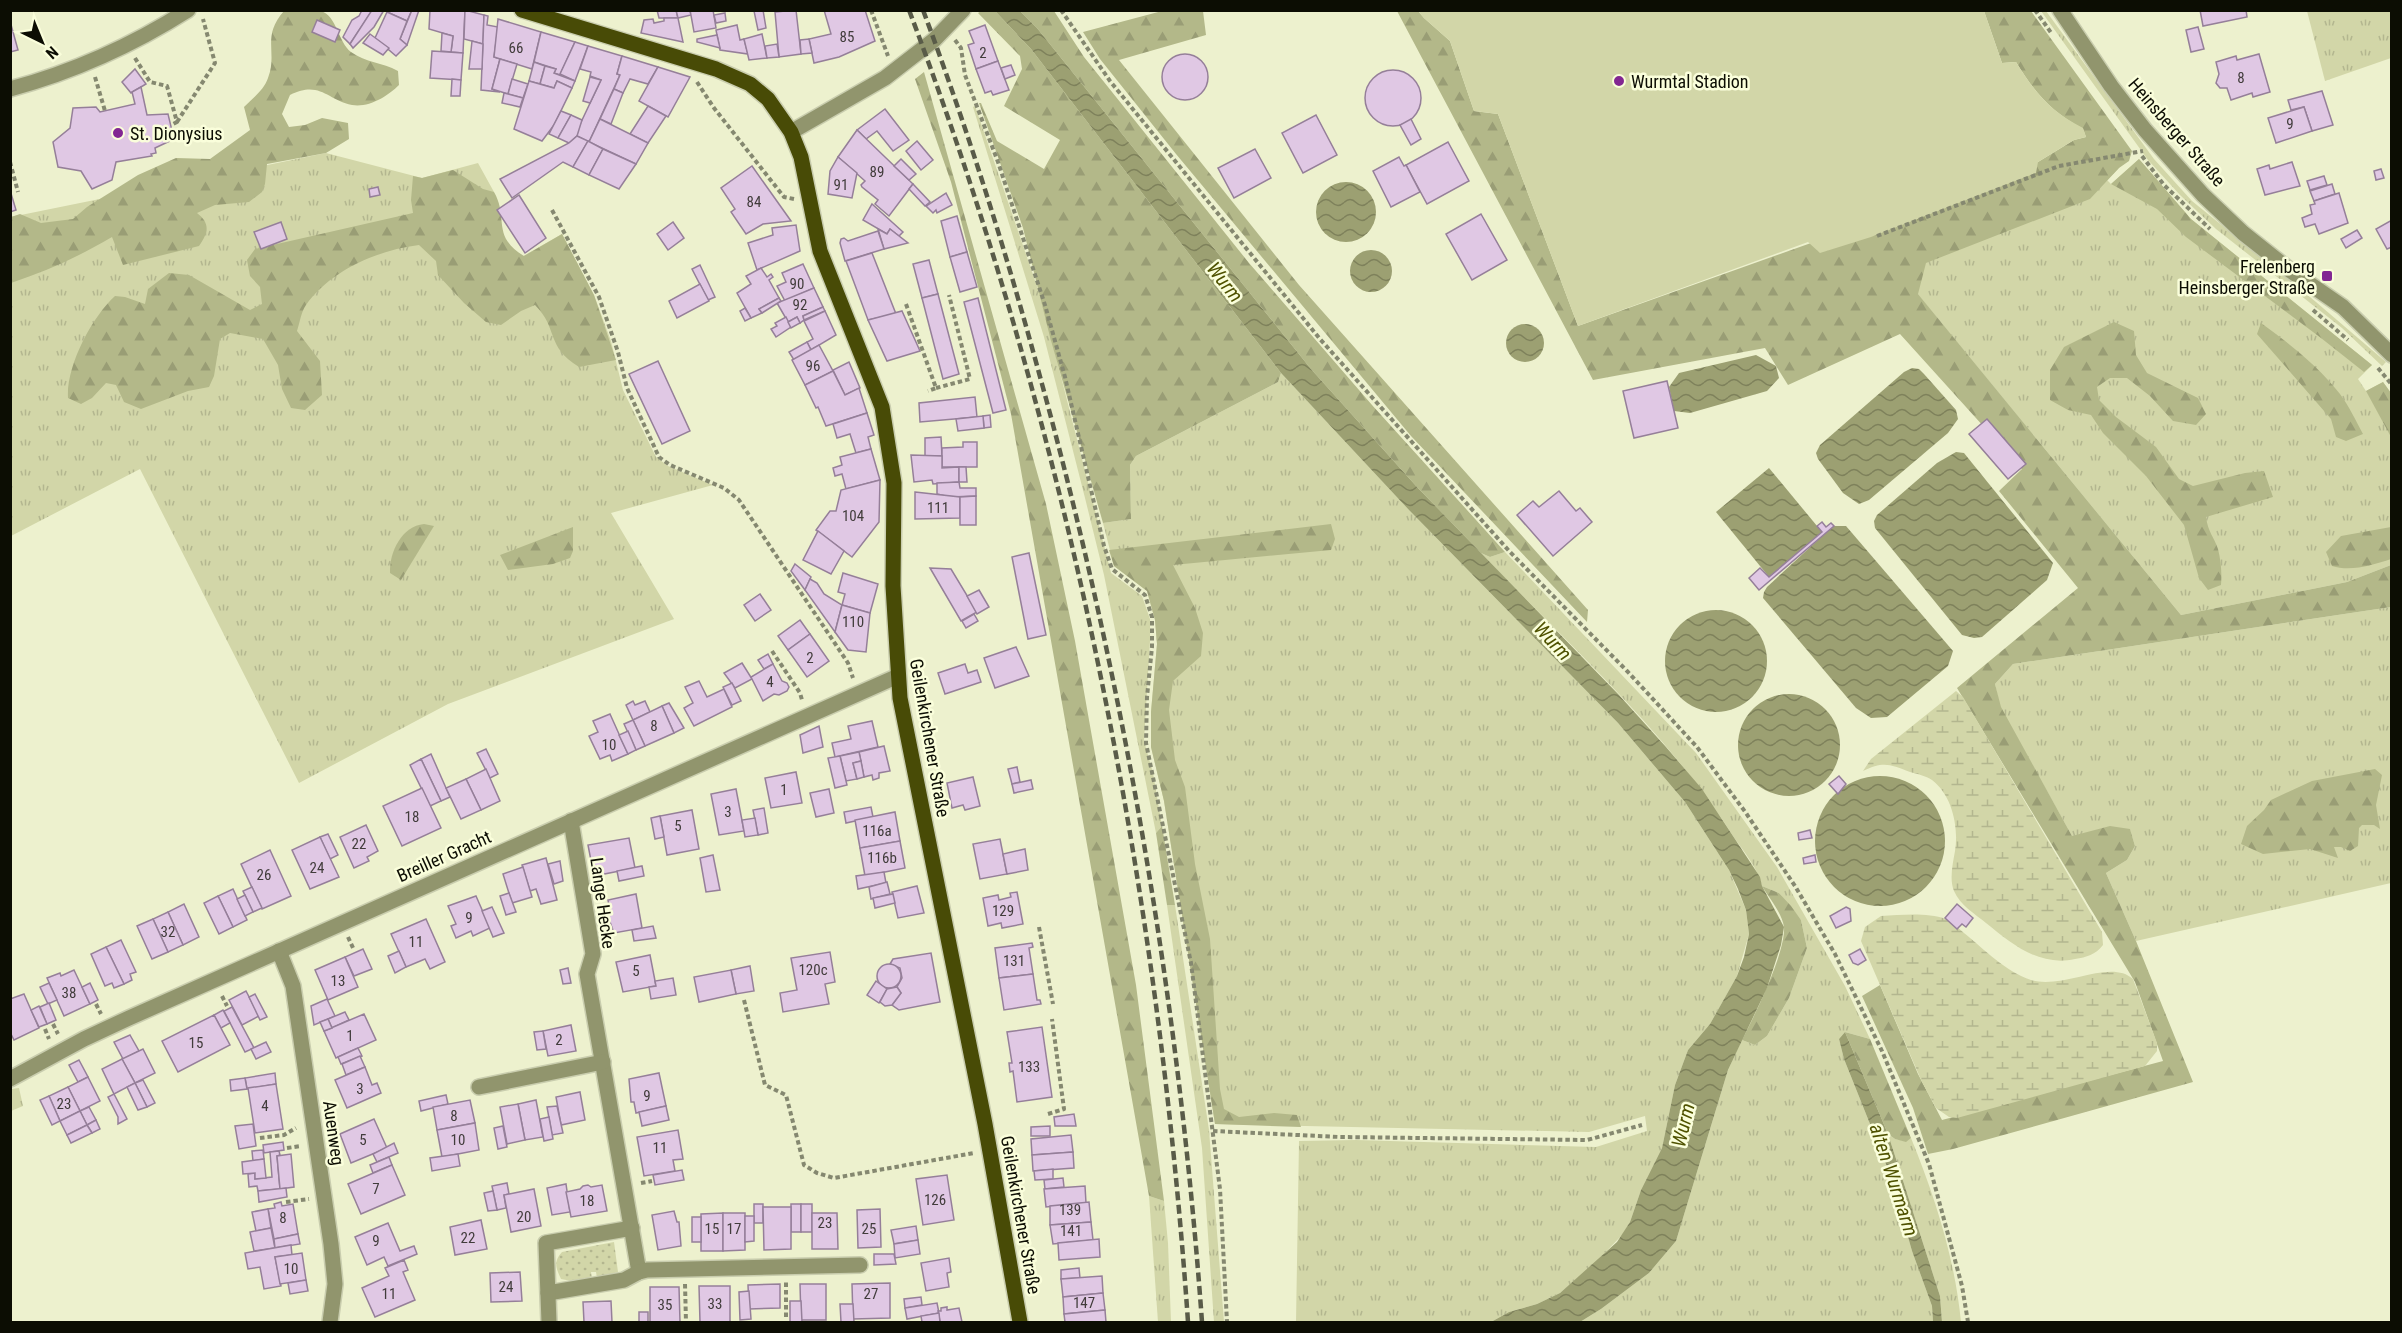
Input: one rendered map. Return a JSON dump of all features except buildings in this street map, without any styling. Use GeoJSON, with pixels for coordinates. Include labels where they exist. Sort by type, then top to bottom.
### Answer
{"type":"FeatureCollection","features":[{"type":"Feature","properties":{"kind":"main road","name":"Geilenkirchener Straße"},"geometry":{"type":"LineString","coordinates":[[522,10],[699,64],[750,84],[768,99],[791,132],[801,157],[820,251],[882,407],[887,433],[894,483],[893,586],[900,698],[990,1150],[1020,1323]]}},
{"type":"Feature","properties":{"kind":"street"},"geometry":{"type":"LineString","coordinates":[[10,89],[44,80],[151,34],[188,10]]}},
{"type":"Feature","properties":{"kind":"street"},"geometry":{"type":"LineString","coordinates":[[791,132],[894,71],[924,49],[963,10]]}},
{"type":"Feature","properties":{"kind":"street","name":"Heinsberger Straße"},"geometry":{"type":"LineString","coordinates":[[2061,10],[2111,86],[2158,146],[2203,195],[2243,233],[2291,271],[2343,307],[2391,355]]}},
{"type":"Feature","properties":{"kind":"street","name":"Breiller Gracht"},"geometry":{"type":"LineString","coordinates":[[10,1079],[92,1035],[806,715],[898,676]]}},
{"type":"Feature","properties":{"kind":"street","name":"Lange Hecke"},"geometry":{"type":"LineString","coordinates":[[571,821],[593,954],[587,974],[639,1272]]}},
{"type":"Feature","properties":{"kind":"street","name":"Auenweg"},"geometry":{"type":"LineString","coordinates":[[279,951],[293,986],[314,1125],[335,1284],[330,1323]]}},
{"type":"Feature","properties":{"kind":"street"},"geometry":{"type":"LineString","coordinates":[[479,1087],[603,1062]]}},
{"type":"Feature","properties":{"kind":"street"},"geometry":{"type":"LineString","coordinates":[[549,1323],[546,1243],[632,1228]]}},
{"type":"Feature","properties":{"kind":"street"},"geometry":{"type":"LineString","coordinates":[[548,1293],[624,1280],[639,1272],[860,1265]]}},
{"type":"Feature","properties":{"kind":"path"},"geometry":{"type":"LineString","coordinates":[[872,10],[894,71]]}},
{"type":"Feature","properties":{"kind":"path"},"geometry":{"type":"LineString","coordinates":[[1061,10],[1110,81],[1320,339],[1510,552],[1697,747],[1746,813],[1795,886],[1835,954],[1882,1051],[1929,1164],[1962,1286],[1968,1323]]}},
{"type":"Feature","properties":{"kind":"path"},"geometry":{"type":"LineString","coordinates":[[171,125],[177,122],[215,63],[203,19]]}},
{"type":"Feature","properties":{"kind":"path"},"geometry":{"type":"LineString","coordinates":[[946,28],[961,48],[965,75],[1046,305],[1104,546],[1112,569],[1145,596],[1152,617],[1146,743],[1191,963],[1220,1189],[1227,1323]]}},
{"type":"Feature","properties":{"kind":"path"},"geometry":{"type":"LineString","coordinates":[[126,45],[150,82],[167,86],[177,122]]}},
{"type":"Feature","properties":{"kind":"path"},"geometry":{"type":"LineString","coordinates":[[90,61],[105,111]]}},
{"type":"Feature","properties":{"kind":"path"},"geometry":{"type":"LineString","coordinates":[[699,64],[695,78],[707,98],[784,197],[809,201]]}},
{"type":"Feature","properties":{"kind":"path"},"geometry":{"type":"LineString","coordinates":[[1877,237],[2058,166],[2139,153],[2158,146]]}},
{"type":"Feature","properties":{"kind":"path"},"geometry":{"type":"LineString","coordinates":[[10,162],[18,192]]}},
{"type":"Feature","properties":{"kind":"path"},"geometry":{"type":"LineString","coordinates":[[552,210],[599,297],[618,352],[627,388],[659,457],[670,465],[724,488],[739,500],[848,663],[857,693]]}},
{"type":"Feature","properties":{"kind":"path"},"geometry":{"type":"LineString","coordinates":[[928,391],[970,379],[949,296]]}},
{"type":"Feature","properties":{"kind":"path"},"geometry":{"type":"LineString","coordinates":[[906,304],[936,388]]}},
{"type":"Feature","properties":{"kind":"path"},"geometry":{"type":"LineString","coordinates":[[772,651],[800,693],[806,715]]}},
{"type":"Feature","properties":{"kind":"path"},"geometry":{"type":"LineString","coordinates":[[1039,927],[1053,1004]]}},
{"type":"Feature","properties":{"kind":"path"},"geometry":{"type":"LineString","coordinates":[[744,1000],[765,1085],[786,1095],[796,1143],[804,1165],[817,1173],[834,1178],[990,1150]]}},
{"type":"Feature","properties":{"kind":"path"},"geometry":{"type":"LineString","coordinates":[[1048,1114],[1064,1109],[1052,1019]]}},
{"type":"Feature","properties":{"kind":"path"},"geometry":{"type":"LineString","coordinates":[[260,1138],[284,1135],[298,1127],[314,1125]]}},
{"type":"Feature","properties":{"kind":"path"},"geometry":{"type":"LineString","coordinates":[[1213,1131],[1351,1137],[1587,1140],[1642,1125]]}},
{"type":"Feature","properties":{"kind":"path"},"geometry":{"type":"LineString","coordinates":[[786,1317],[787,1266]]}},
{"type":"Feature","properties":{"kind":"path"},"geometry":{"type":"LineString","coordinates":[[685,1269],[686,1323]]}},
{"type":"Feature","properties":{"kind":"green space"},"geometry":{"type":"Polygon","coordinates":[[[313,9],[326,14],[331,18],[343,42],[351,52],[398,71],[399,85],[378,100],[365,105],[343,103],[316,90],[300,91],[290,95],[282,114],[289,127],[305,125],[322,118],[348,123],[349,139],[326,153],[267,164],[262,192],[249,202],[215,205],[197,213],[204,220],[207,228],[199,246],[123,265],[112,237],[63,263],[11,283],[11,217],[20,214],[41,223],[73,219],[87,207],[138,175],[176,158],[210,159],[250,130],[244,107],[261,90],[268,78],[271,69],[271,37],[277,20],[284,11],[313,9]]]}},
{"type":"Feature","properties":{"kind":"green space"},"geometry":{"type":"Polygon","coordinates":[[[995,11],[1031,49],[1281,373],[1278,382],[1136,456],[1130,465],[1131,519],[1103,523],[1050,337],[1023,228],[979,103],[981,103],[997,141],[1044,169],[1060,140],[1004,106],[1022,69],[1020,56],[978,13],[995,11]]]}},
{"type":"Feature","properties":{"kind":"green space"},"geometry":{"type":"Polygon","coordinates":[[[1020,11],[1054,11],[1084,57],[1249,263],[1372,405],[1505,552],[1490,557],[1481,553],[1417,487],[1311,369],[1037,28],[1020,11]]]}},
{"type":"Feature","properties":{"kind":"green space"},"geometry":{"type":"Polygon","coordinates":[[[1162,11],[1203,11],[1206,35],[1119,60],[1299,285],[1588,610],[1587,622],[1411,436],[1176,154],[1100,59],[1083,32],[1162,11]]]}},
{"type":"Feature","properties":{"kind":"green space"},"geometry":{"type":"Polygon","coordinates":[[[1397,11],[1418,11],[1450,41],[1474,111],[1498,114],[1578,326],[2038,162],[2074,140],[2086,137],[2083,129],[2062,116],[2045,101],[2016,62],[2002,63],[1984,11],[2031,11],[2132,151],[2129,161],[2119,168],[2090,199],[1926,263],[1918,294],[2181,615],[2347,582],[2391,565],[2391,607],[2013,664],[1995,684],[2001,707],[2072,836],[2110,826],[2130,829],[2135,846],[2127,860],[2106,873],[2193,1082],[1928,1154],[1913,1108],[1862,996],[1880,985],[1918,1074],[1942,1120],[2163,1061],[2135,982],[1957,688],[2078,588],[1999,491],[2022,469],[1900,334],[1788,385],[1765,348],[1593,380],[1397,11]]]}},
{"type":"Feature","properties":{"kind":"green space"},"geometry":{"type":"Polygon","coordinates":[[[1418,11],[1984,11],[2002,63],[2016,62],[2045,101],[2083,128],[2086,137],[2074,140],[2038,162],[2036,173],[1871,237],[1820,253],[1808,242],[1578,326],[1498,114],[1474,111],[1450,41],[1418,11]]]}},
{"type":"Feature","properties":{"kind":"green space"},"geometry":{"type":"Polygon","coordinates":[[[2041,11],[2046,11],[2154,159],[2192,201],[2386,362],[2382,366],[2342,328],[2216,229],[2180,195],[2148,160],[2041,11]]]}},
{"type":"Feature","properties":{"kind":"green space"},"geometry":{"type":"Polygon","coordinates":[[[2307,11],[2391,11],[2391,58],[2325,81],[2307,11]]]}},
{"type":"Feature","properties":{"kind":"green space"},"geometry":{"type":"Polygon","coordinates":[[[924,72],[1046,504],[1075,641],[1136,985],[1164,1201],[1149,1196],[1011,414],[951,182],[915,79],[924,72]]]}},
{"type":"Feature","properties":{"kind":"green space"},"geometry":{"type":"Polygon","coordinates":[[[975,106],[1041,298],[1111,573],[1142,596],[1150,619],[1144,741],[1153,773],[1162,826],[1156,833],[1104,575],[1085,498],[1044,337],[973,107],[975,106]]]}},
{"type":"Feature","properties":{"kind":"green space"},"geometry":{"type":"Polygon","coordinates":[[[326,153],[422,178],[478,163],[494,192],[470,211],[504,267],[562,234],[594,295],[611,341],[623,390],[656,457],[668,466],[713,485],[611,513],[674,619],[448,704],[299,783],[140,469],[11,536],[11,217],[326,153]]]}},
{"type":"Feature","properties":{"kind":"green space"},"geometry":{"type":"Polygon","coordinates":[[[2139,159],[2191,219],[2372,365],[2358,379],[2366,391],[2383,382],[2391,393],[2391,565],[2347,582],[2181,615],[1871,237],[2119,168],[2107,180],[2111,184],[2139,159]]]}},
{"type":"Feature","properties":{"kind":"green space"},"geometry":{"type":"Polygon","coordinates":[[[2139,159],[2191,219],[2372,365],[2364,372],[2186,237],[2157,209],[2111,184],[2139,159]]]}},
{"type":"Feature","properties":{"kind":"green space"},"geometry":{"type":"Polygon","coordinates":[[[453,170],[483,189],[494,192],[498,201],[504,234],[514,249],[524,256],[562,234],[594,295],[616,360],[579,367],[561,352],[547,322],[535,305],[521,311],[501,325],[486,322],[464,303],[438,275],[436,261],[419,245],[388,252],[356,264],[328,282],[306,305],[297,331],[320,361],[322,395],[305,410],[291,408],[282,389],[278,365],[263,339],[230,333],[220,339],[214,376],[209,387],[188,391],[141,409],[124,402],[116,385],[106,383],[92,398],[81,404],[68,398],[71,372],[82,343],[98,316],[115,296],[145,304],[148,289],[169,273],[189,275],[250,310],[262,304],[260,287],[250,276],[247,260],[255,249],[413,213],[411,200],[413,176],[422,178],[453,170]]]}},
{"type":"Feature","properties":{"kind":"green space"},"geometry":{"type":"Polygon","coordinates":[[[2114,322],[2134,331],[2136,355],[2147,373],[2198,398],[2206,414],[2196,425],[2173,421],[2150,396],[2127,378],[2110,378],[2097,387],[2099,400],[2116,417],[2156,447],[2179,479],[2193,486],[2245,473],[2264,471],[2273,497],[2206,517],[2221,562],[2221,585],[2208,590],[2199,578],[2184,525],[2146,476],[2103,433],[2091,415],[2068,410],[2050,400],[2050,370],[2064,347],[2114,322]]]}},
{"type":"Feature","properties":{"kind":"green space"},"geometry":{"type":"Polygon","coordinates":[[[2261,323],[2322,374],[2340,394],[2363,434],[2346,441],[2336,437],[2331,419],[2257,334],[2261,323]]]}},
{"type":"Feature","properties":{"kind":"green space"},"geometry":{"type":"Polygon","coordinates":[[[1281,373],[1408,509],[1618,723],[1685,802],[1729,870],[1746,910],[1749,934],[1737,976],[1710,1024],[1688,1050],[1675,1085],[1662,1148],[1623,1234],[1596,1262],[1560,1293],[1537,1304],[1509,1312],[1491,1322],[1296,1322],[1299,1141],[1356,1140],[1596,1147],[1647,1131],[1645,1116],[1589,1132],[1215,1124],[1164,801],[1151,747],[1151,712],[1157,644],[1155,620],[1147,591],[1114,566],[1103,523],[1131,519],[1130,465],[1136,456],[1278,382],[1281,373]]]}},
{"type":"Feature","properties":{"kind":"green space"},"geometry":{"type":"Polygon","coordinates":[[[2383,382],[2391,393],[2391,437],[2366,391],[2383,382]]]}},
{"type":"Feature","properties":{"kind":"green space"},"geometry":{"type":"Polygon","coordinates":[[[424,524],[434,526],[401,580],[390,573],[392,557],[398,541],[409,530],[424,524]]]}},
{"type":"Feature","properties":{"kind":"green space"},"geometry":{"type":"Polygon","coordinates":[[[1331,524],[1335,539],[1331,550],[1173,565],[1195,608],[1203,633],[1201,656],[1173,681],[1169,710],[1175,760],[1185,787],[1195,864],[1210,939],[1220,1089],[1224,1109],[1239,1117],[1274,1113],[1297,1115],[1301,1127],[1215,1124],[1164,801],[1151,747],[1151,712],[1157,644],[1155,620],[1147,591],[1114,566],[1109,550],[1331,524]]]}},
{"type":"Feature","properties":{"kind":"green space"},"geometry":{"type":"Polygon","coordinates":[[[573,527],[573,551],[570,558],[553,564],[508,570],[500,555],[573,527]]]}},
{"type":"Feature","properties":{"kind":"green space"},"geometry":{"type":"Polygon","coordinates":[[[2391,527],[2391,559],[2354,568],[2332,566],[2326,552],[2341,536],[2391,527]]]}},
{"type":"Feature","properties":{"kind":"green space"},"geometry":{"type":"Polygon","coordinates":[[[1505,552],[1696,753],[1777,867],[1845,986],[1870,1039],[1845,1032],[1839,1039],[1844,1059],[1890,1174],[1912,1251],[1932,1306],[1933,1322],[1580,1322],[1649,1273],[1676,1241],[1728,1070],[1742,1040],[1755,1045],[1767,1036],[1789,998],[1807,948],[1801,920],[1779,893],[1762,886],[1758,873],[1747,856],[1708,799],[1679,762],[1615,690],[1481,553],[1490,557],[1505,552]]]}},
{"type":"Feature","properties":{"kind":"green space"},"geometry":{"type":"Polygon","coordinates":[[[2391,607],[2391,883],[2136,941],[2106,873],[2127,860],[2135,846],[2130,830],[2072,836],[2000,707],[1995,684],[2013,664],[2391,607]]]}},
{"type":"Feature","properties":{"kind":"green space"},"geometry":{"type":"Polygon","coordinates":[[[1956,691],[1963,697],[2102,932],[2103,945],[2090,955],[2062,961],[2038,957],[2016,946],[1973,913],[1960,901],[1954,891],[1952,871],[1956,842],[1955,822],[1945,794],[1939,786],[1927,777],[1892,766],[1881,765],[1863,771],[1871,759],[1956,691]]]}},
{"type":"Feature","properties":{"kind":"green space"},"geometry":{"type":"Polygon","coordinates":[[[2375,769],[2382,775],[2376,805],[2380,829],[2374,825],[2362,825],[2359,828],[2358,846],[2350,851],[2334,847],[2338,858],[2310,849],[2263,854],[2241,844],[2247,826],[2271,800],[2312,781],[2375,769]]]}},
{"type":"Feature","properties":{"kind":"green space"},"geometry":{"type":"Polygon","coordinates":[[[1162,826],[1175,905],[1167,905],[1156,833],[1162,826]]]}},
{"type":"Feature","properties":{"kind":"green space"},"geometry":{"type":"Polygon","coordinates":[[[1762,886],[1779,893],[1791,906],[1801,920],[1807,948],[1789,998],[1767,1036],[1755,1045],[1742,1040],[1775,968],[1784,927],[1778,911],[1762,886]]]}},
{"type":"Feature","properties":{"kind":"green space"},"geometry":{"type":"Polygon","coordinates":[[[1167,905],[1175,905],[1209,1130],[1224,1322],[1214,1322],[1202,1148],[1167,905]]]}},
{"type":"Feature","properties":{"kind":"green space"},"geometry":{"type":"Polygon","coordinates":[[[1922,915],[1946,919],[2004,966],[2031,980],[2044,982],[2099,973],[2123,973],[2133,979],[2157,1043],[2157,1051],[2145,1066],[1957,1118],[1949,1117],[1936,1108],[1922,1082],[1861,941],[1865,927],[1881,916],[1922,915]]]}},
{"type":"Feature","properties":{"kind":"green space"},"geometry":{"type":"Polygon","coordinates":[[[1845,1032],[1870,1039],[1911,1138],[1906,1142],[1888,1134],[1845,1032]]]}},
{"type":"Feature","properties":{"kind":"green space"},"geometry":{"type":"Polygon","coordinates":[[[19,1088],[23,1106],[11,1111],[11,1089],[19,1088]]]}},
{"type":"Feature","properties":{"kind":"green space"},"geometry":{"type":"Polygon","coordinates":[[[1888,1134],[1895,1139],[1906,1141],[1911,1138],[1920,1160],[1949,1252],[1961,1322],[1942,1322],[1940,1296],[1888,1134]]]}},
{"type":"Feature","properties":{"kind":"green space"},"geometry":{"type":"Polygon","coordinates":[[[1149,1196],[1164,1201],[1171,1322],[1158,1322],[1149,1196]]]}},
{"type":"Feature","properties":{"kind":"green space"},"geometry":{"type":"Polygon","coordinates":[[[614,1242],[618,1272],[597,1278],[596,1272],[591,1272],[592,1279],[577,1282],[561,1279],[556,1265],[562,1252],[614,1242]]]}},
{"type":"Feature","properties":{"kind":"water","name":"Wurm"},"geometry":{"type":"Polygon","coordinates":[[[995,11],[1020,11],[1037,28],[1311,369],[1417,487],[1619,695],[1666,747],[1702,789],[1760,877],[1762,886],[1784,927],[1781,945],[1767,988],[1728,1070],[1676,1241],[1649,1273],[1580,1322],[1491,1322],[1509,1312],[1537,1304],[1560,1293],[1617,1242],[1630,1222],[1641,1190],[1662,1148],[1675,1085],[1688,1050],[1710,1024],[1737,976],[1744,957],[1749,934],[1746,910],[1738,889],[1729,870],[1685,802],[1618,723],[1408,509],[1281,373],[1031,49],[995,11]]]}},
{"type":"Feature","properties":{"kind":"water"},"geometry":{"type":"Polygon","coordinates":[[[1346,182],[1367,191],[1376,212],[1367,233],[1346,242],[1325,233],[1316,212],[1325,191],[1346,182]]]}},
{"type":"Feature","properties":{"kind":"water"},"geometry":{"type":"Polygon","coordinates":[[[1371,250],[1386,256],[1392,271],[1386,286],[1371,292],[1356,286],[1350,271],[1356,256],[1371,250]]]}},
{"type":"Feature","properties":{"kind":"water"},"geometry":{"type":"Polygon","coordinates":[[[1525,324],[1538,330],[1544,343],[1538,356],[1525,362],[1512,356],[1506,343],[1512,330],[1525,324]]]}},
{"type":"Feature","properties":{"kind":"water"},"geometry":{"type":"Polygon","coordinates":[[[1756,355],[1776,366],[1779,378],[1767,391],[1690,413],[1674,411],[1669,387],[1679,373],[1756,355]]]}},
{"type":"Feature","properties":{"kind":"water"},"geometry":{"type":"Polygon","coordinates":[[[1912,368],[1919,369],[1924,374],[1956,410],[1958,419],[1948,433],[1869,500],[1859,504],[1843,493],[1816,453],[1820,445],[1904,372],[1912,368]]]}},
{"type":"Feature","properties":{"kind":"water"},"geometry":{"type":"Polygon","coordinates":[[[1956,452],[1964,453],[2053,563],[2047,580],[1982,637],[1974,638],[1962,635],[1875,528],[1874,521],[1877,515],[1937,463],[1956,452]]]}},
{"type":"Feature","properties":{"kind":"water"},"geometry":{"type":"Polygon","coordinates":[[[1769,468],[1822,532],[1769,577],[1716,512],[1769,468]]]}},
{"type":"Feature","properties":{"kind":"water"},"geometry":{"type":"Polygon","coordinates":[[[1833,526],[1846,526],[1953,651],[1948,666],[1887,717],[1871,718],[1856,708],[1763,598],[1767,587],[1833,526]]]}},
{"type":"Feature","properties":{"kind":"water"},"geometry":{"type":"Polygon","coordinates":[[[1716,610],[1736,614],[1752,625],[1763,641],[1767,661],[1763,681],[1752,697],[1736,708],[1716,712],[1696,708],[1680,697],[1669,681],[1665,661],[1669,641],[1680,625],[1696,614],[1716,610]]]}},
{"type":"Feature","properties":{"kind":"water"},"geometry":{"type":"Polygon","coordinates":[[[1789,694],[1809,697],[1818,702],[1832,716],[1837,725],[1840,745],[1837,765],[1832,774],[1818,788],[1809,793],[1789,796],[1769,793],[1760,788],[1746,774],[1741,765],[1738,745],[1741,725],[1746,716],[1760,702],[1769,697],[1789,694]]]}},
{"type":"Feature","properties":{"kind":"water"},"geometry":{"type":"Polygon","coordinates":[[[1880,776],[1905,781],[1926,795],[1940,816],[1945,841],[1940,866],[1926,887],[1905,901],[1880,906],[1855,901],[1834,887],[1820,866],[1815,841],[1820,816],[1834,795],[1855,781],[1880,776]]]}},
{"type":"Feature","properties":{"kind":"water","name":"alten Wurmarm"},"geometry":{"type":"Polygon","coordinates":[[[1845,1032],[1888,1134],[1940,1296],[1942,1322],[1933,1322],[1932,1306],[1912,1251],[1890,1174],[1844,1059],[1839,1039],[1845,1032]]]}},
{"type":"Feature","properties":{"kind":"railway"},"geometry":{"type":"LineString","coordinates":[[909,10],[965,169],[1015,329],[1059,492],[1096,656],[1128,822],[1154,988],[1174,1155],[1188,1322]]}},
{"type":"Feature","properties":{"kind":"railway"},"geometry":{"type":"LineString","coordinates":[[923,10],[972,149],[1016,290],[1072,499],[1099,616],[1145,849],[1163,967],[1192,1203],[1202,1322]]}},
{"type":"Feature","properties":{"kind":"place","name":"Wurmtal Stadion"},"geometry":{"type":"Point","coordinates":[1619,81]}},
{"type":"Feature","properties":{"kind":"place","name":"St. Dionysius"},"geometry":{"type":"Point","coordinates":[118,133]}},
{"type":"Feature","properties":{"kind":"place","name":"Frelenberg Heinsberger Straße"},"geometry":{"type":"Point","coordinates":[2327,276]}}]}
